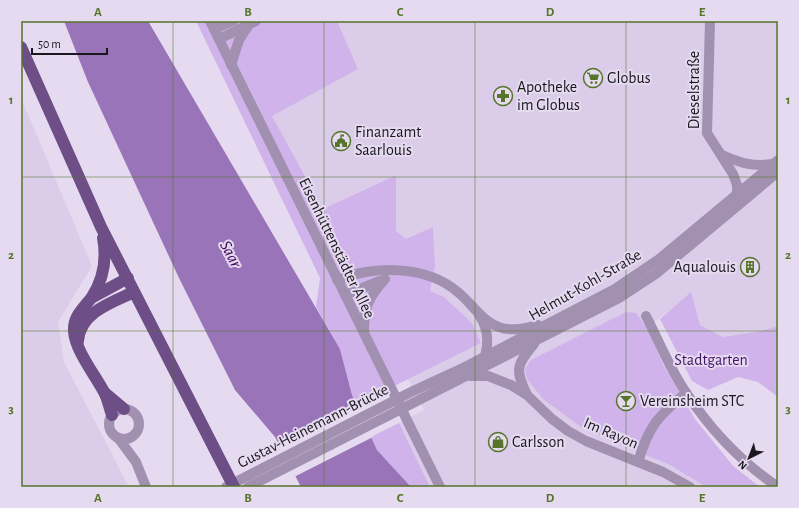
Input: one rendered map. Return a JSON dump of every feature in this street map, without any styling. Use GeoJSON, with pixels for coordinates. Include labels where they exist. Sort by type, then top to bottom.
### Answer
{"type":"FeatureCollection","features":[{"type":"Feature","properties":{"kind":"main road"},"geometry":{"type":"LineString","coordinates":[[21,47],[101,227],[234,487]]}},
{"type":"Feature","properties":{"kind":"main road"},"geometry":{"type":"LineString","coordinates":[[101,227],[105,262],[102,276],[91,298],[78,315],[74,323],[74,332],[79,348],[105,394],[112,415]]}},
{"type":"Feature","properties":{"kind":"main road"},"geometry":{"type":"LineString","coordinates":[[91,298],[128,278]]}},
{"type":"Feature","properties":{"kind":"main road"},"geometry":{"type":"LineString","coordinates":[[79,348],[80,330],[91,315],[111,302],[134,292]]}},
{"type":"Feature","properties":{"kind":"main road"},"geometry":{"type":"LineString","coordinates":[[105,394],[124,409]]}},
{"type":"Feature","properties":{"kind":"street"},"geometry":{"type":"LineString","coordinates":[[212,25],[233,21]]}},
{"type":"Feature","properties":{"kind":"street","name":"Dieselstraße"},"geometry":{"type":"LineString","coordinates":[[710,21],[706,125],[707,133],[733,174],[737,186],[737,196]]}},
{"type":"Feature","properties":{"kind":"street"},"geometry":{"type":"LineString","coordinates":[[218,39],[252,23]]}},
{"type":"Feature","properties":{"kind":"street"},"geometry":{"type":"LineString","coordinates":[[231,65],[239,40],[252,23]]}},
{"type":"Feature","properties":{"kind":"street","name":"Eisenhüttenstädter Allee"},"geometry":{"type":"LineString","coordinates":[[212,25],[440,487]]}},
{"type":"Feature","properties":{"kind":"street","name":"Dieselstraße"},"geometry":{"type":"LineString","coordinates":[[722,155],[743,164],[776,165]]}},
{"type":"Feature","properties":{"kind":"street","name":"Helmut-Kohl-Straße"},"geometry":{"type":"LineString","coordinates":[[416,396],[468,376],[619,298],[645,282],[686,251],[764,184],[776,165]]}},
{"type":"Feature","properties":{"kind":"street","name":"Helmut-Kohl-Straße"},"geometry":{"type":"LineString","coordinates":[[416,396],[485,356],[608,293],[648,268],[776,165]]}},
{"type":"Feature","properties":{"kind":"street"},"geometry":{"type":"LineString","coordinates":[[337,280],[359,273],[382,270],[430,276],[459,292],[497,327],[508,330],[526,328],[555,321]]}},
{"type":"Feature","properties":{"kind":"street"},"geometry":{"type":"LineString","coordinates":[[344,295],[385,279],[399,271]]}},
{"type":"Feature","properties":{"kind":"street"},"geometry":{"type":"LineString","coordinates":[[364,334],[366,304],[373,292],[385,279]]}},
{"type":"Feature","properties":{"kind":"street"},"geometry":{"type":"LineString","coordinates":[[472,305],[483,321],[487,334],[488,348],[485,356]]}},
{"type":"Feature","properties":{"kind":"street"},"geometry":{"type":"LineString","coordinates":[[646,316],[686,393],[721,438],[744,461],[778,487]]}},
{"type":"Feature","properties":{"kind":"street","name":"Im Rayon"},"geometry":{"type":"LineString","coordinates":[[527,395],[520,381],[518,368],[520,360],[536,341]]}},
{"type":"Feature","properties":{"kind":"street","name":"Im Rayon"},"geometry":{"type":"LineString","coordinates":[[468,376],[488,376],[500,380],[527,395],[552,419],[568,431],[586,441],[663,472],[690,487]]}},
{"type":"Feature","properties":{"kind":"street"},"geometry":{"type":"LineString","coordinates":[[638,462],[648,433],[654,424],[671,405],[686,393]]}},
{"type":"Feature","properties":{"kind":"street","name":"Gustav-Heinemann-Brücke"},"geometry":{"type":"LineString","coordinates":[[226,487],[416,396]]}},
{"type":"Feature","properties":{"kind":"street","name":"Gustav-Heinemann-Brücke"},"geometry":{"type":"LineString","coordinates":[[248,487],[416,396]]}},
{"type":"Feature","properties":{"kind":"street"},"geometry":{"type":"LineString","coordinates":[[136,462],[119,439],[112,434],[109,426],[112,415],[115,412],[124,409],[133,412],[138,420],[138,429],[133,437],[136,462],[144,483],[151,487]]}},
{"type":"Feature","properties":{"kind":"street"},"geometry":{"type":"LineString","coordinates":[[119,439],[124,440],[133,437]]}},
{"type":"Feature","properties":{"kind":"shaded area"},"geometry":{"type":"Polygon","coordinates":[[[337,21],[778,21],[778,326],[761,331],[723,337],[700,325],[691,293],[647,328],[642,320],[626,312],[584,335],[581,427],[670,465],[706,487],[430,487],[399,423],[424,410],[407,378],[481,343],[472,323],[444,297],[430,291],[435,266],[433,228],[406,239],[396,231],[395,175],[323,209],[271,115],[358,69],[337,21]]]}},
{"type":"Feature","properties":{"kind":"shaded area"},"geometry":{"type":"Polygon","coordinates":[[[21,98],[92,266],[58,322],[64,362],[129,487],[21,487],[21,98]]]}},
{"type":"Feature","properties":{"kind":"green space"},"geometry":{"type":"Polygon","coordinates":[[[196,21],[337,21],[358,69],[272,116],[323,209],[396,175],[396,231],[406,239],[433,227],[435,266],[430,291],[444,297],[472,323],[481,343],[356,405],[340,349],[316,307],[320,278],[196,21]]]}},
{"type":"Feature","properties":{"kind":"green space","name":"Stadtgarten"},"geometry":{"type":"Polygon","coordinates":[[[691,292],[700,325],[723,337],[761,331],[778,326],[778,397],[758,382],[738,377],[708,390],[692,381],[660,319],[691,292]]]}},
{"type":"Feature","properties":{"kind":"green space"},"geometry":{"type":"Polygon","coordinates":[[[626,312],[636,313],[647,328],[663,364],[695,419],[733,466],[760,487],[706,487],[670,465],[581,427],[543,399],[527,379],[525,369],[531,360],[626,312]]]}},
{"type":"Feature","properties":{"kind":"green space"},"geometry":{"type":"Polygon","coordinates":[[[399,423],[430,487],[411,487],[377,450],[371,437],[399,423]]]}},
{"type":"Feature","properties":{"kind":"water","name":"Saar"},"geometry":{"type":"Polygon","coordinates":[[[64,21],[148,21],[340,349],[352,395],[377,450],[411,487],[301,487],[275,437],[235,390],[179,278],[88,82],[64,21]]]}},
{"type":"Feature","properties":{"kind":"pier"},"geometry":{"type":"Polygon","coordinates":[[[358,404],[373,437],[294,477],[278,445],[358,404]]]}},
{"type":"Feature","properties":{"kind":"place","name":"Globus"},"geometry":{"type":"Point","coordinates":[593,78]}},
{"type":"Feature","properties":{"kind":"place","name":"Apotheke im Globus"},"geometry":{"type":"Point","coordinates":[503,96]}},
{"type":"Feature","properties":{"kind":"place","name":"Finanzamt Saarlouis"},"geometry":{"type":"Point","coordinates":[341,141]}},
{"type":"Feature","properties":{"kind":"place","name":"Aqualouis"},"geometry":{"type":"Point","coordinates":[750,267]}},
{"type":"Feature","properties":{"kind":"place","name":"Vereinsheim STC"},"geometry":{"type":"Point","coordinates":[626,401]}},
{"type":"Feature","properties":{"kind":"place","name":"Carlsson"},"geometry":{"type":"Point","coordinates":[498,442]}}]}
